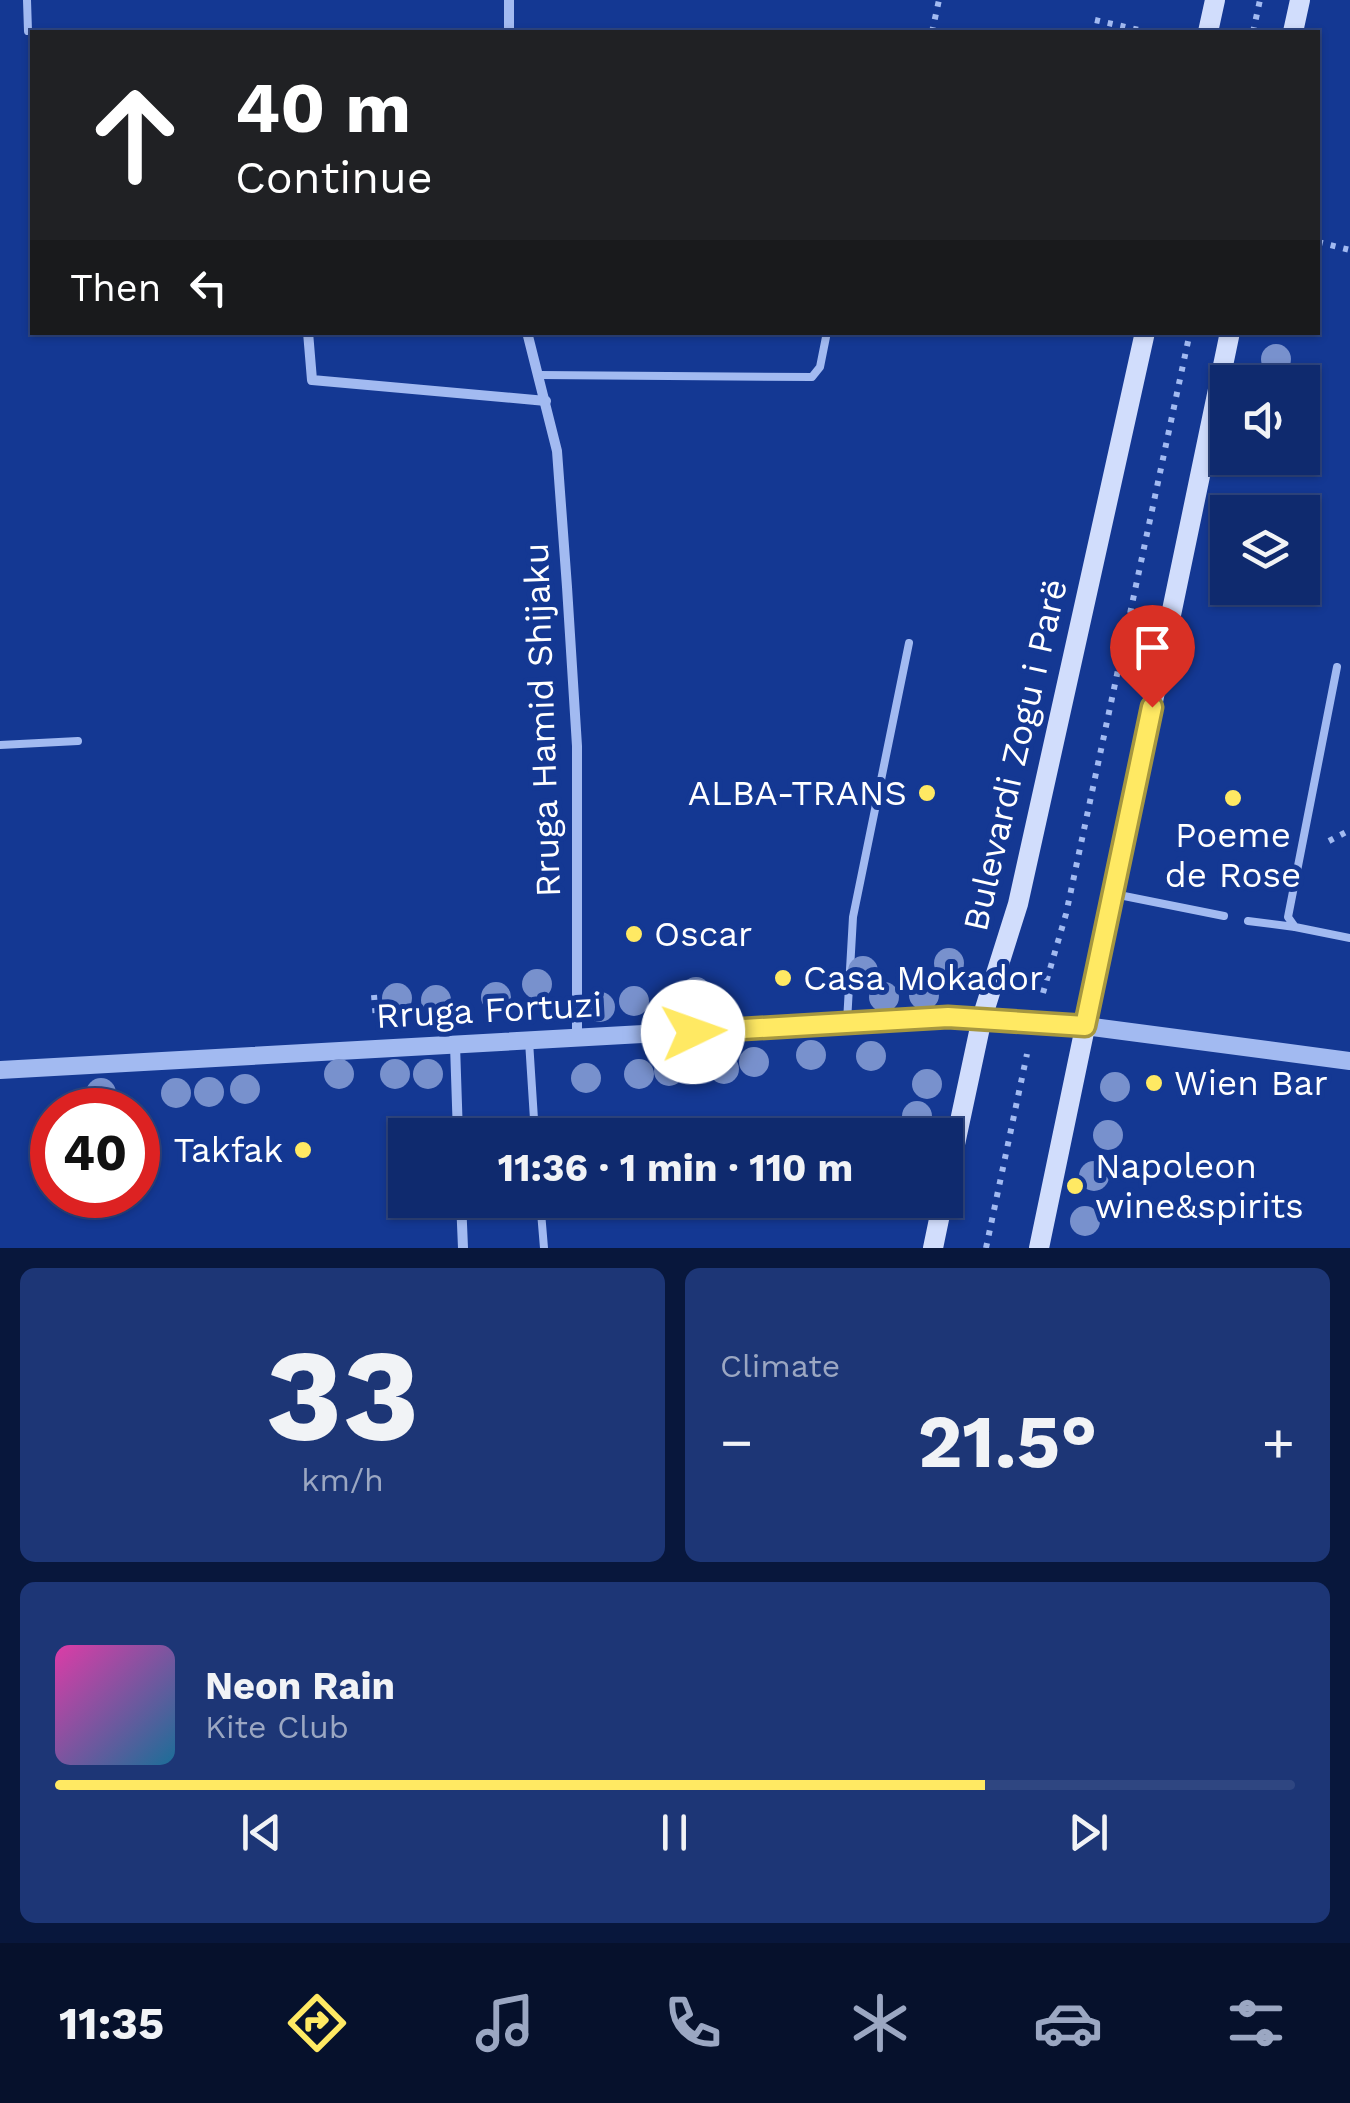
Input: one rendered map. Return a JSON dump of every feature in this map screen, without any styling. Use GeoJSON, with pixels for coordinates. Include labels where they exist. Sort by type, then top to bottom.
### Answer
{"type":"FeatureCollection","features":[{"type":"Feature","properties":{"kind":"main road"},"geometry":{"type":"LineString","coordinates":[[1208,30],[1215,0]]}},
{"type":"Feature","properties":{"kind":"main road"},"geometry":{"type":"LineString","coordinates":[[1294,30],[1300,0]]}},
{"type":"Feature","properties":{"kind":"main road","name":"Bulevardi Zogu i Parë"},"geometry":{"type":"LineString","coordinates":[[961,1118],[982,1018],[1018,904],[1144,335]]}},
{"type":"Feature","properties":{"kind":"main road"},"geometry":{"type":"LineString","coordinates":[[1039,1248],[1229,335]]}},
{"type":"Feature","properties":{"kind":"main road"},"geometry":{"type":"LineString","coordinates":[[932,1248],[939,1218]]}},
{"type":"Feature","properties":{"kind":"street"},"geometry":{"type":"LineString","coordinates":[[509,0],[509,30]]}},
{"type":"Feature","properties":{"kind":"street"},"geometry":{"type":"LineString","coordinates":[[308,335],[312,380],[546,401]]}},
{"type":"Feature","properties":{"kind":"street","name":"Rruga Hamid Shijaku"},"geometry":{"type":"LineString","coordinates":[[529,335],[557,451],[577,746],[576,1038]]}},
{"type":"Feature","properties":{"kind":"street","name":"Rruga Fortuzi"},"geometry":{"type":"LineString","coordinates":[[0,1070],[982,1018],[1085,1026],[1350,1061]]}},
{"type":"Feature","properties":{"kind":"street"},"geometry":{"type":"LineString","coordinates":[[454,1046],[457,1118]]}},
{"type":"Feature","properties":{"kind":"street"},"geometry":{"type":"LineString","coordinates":[[462,1218],[463,1248]]}},
{"type":"Feature","properties":{"kind":"lane"},"geometry":{"type":"LineString","coordinates":[[27,0],[28,31]]}},
{"type":"Feature","properties":{"kind":"lane"},"geometry":{"type":"LineString","coordinates":[[539,375],[812,377],[820,367],[825,335]]}},
{"type":"Feature","properties":{"kind":"lane"},"geometry":{"type":"LineString","coordinates":[[847,1024],[854,917],[909,643]]}},
{"type":"Feature","properties":{"kind":"lane"},"geometry":{"type":"LineString","coordinates":[[1295,927],[1288,916],[1288,906],[1337,667]]}},
{"type":"Feature","properties":{"kind":"lane"},"geometry":{"type":"LineString","coordinates":[[0,745],[78,741]]}},
{"type":"Feature","properties":{"kind":"lane"},"geometry":{"type":"LineString","coordinates":[[1114,894],[1224,916]]}},
{"type":"Feature","properties":{"kind":"lane"},"geometry":{"type":"LineString","coordinates":[[1248,921],[1350,938]]}},
{"type":"Feature","properties":{"kind":"lane"},"geometry":{"type":"LineString","coordinates":[[529,1041],[534,1118]]}},
{"type":"Feature","properties":{"kind":"lane"},"geometry":{"type":"LineString","coordinates":[[542,1218],[544,1248]]}},
{"type":"Feature","properties":{"kind":"path"},"geometry":{"type":"LineString","coordinates":[[932,30],[939,0]]}},
{"type":"Feature","properties":{"kind":"path"},"geometry":{"type":"LineString","coordinates":[[1254,30],[1260,0]]}},
{"type":"Feature","properties":{"kind":"path"},"geometry":{"type":"LineString","coordinates":[[1095,20],[1139,30]]}},
{"type":"Feature","properties":{"kind":"path"},"geometry":{"type":"LineString","coordinates":[[1320,242],[1350,250]]}},
{"type":"Feature","properties":{"kind":"path"},"geometry":{"type":"LineString","coordinates":[[986,1248],[1034,1022],[1066,914],[1189,335]]}},
{"type":"Feature","properties":{"kind":"place","name":"ALBA-TRANS"},"geometry":{"type":"Point","coordinates":[927,793]}},
{"type":"Feature","properties":{"kind":"place","name":"Poeme de Rose"},"geometry":{"type":"Point","coordinates":[1233,798]}},
{"type":"Feature","properties":{"kind":"place","name":"Oscar"},"geometry":{"type":"Point","coordinates":[634,934]}},
{"type":"Feature","properties":{"kind":"place","name":"Casa Mokador"},"geometry":{"type":"Point","coordinates":[783,978]}},
{"type":"Feature","properties":{"kind":"place","name":"Wien Bar"},"geometry":{"type":"Point","coordinates":[1154,1083]}},
{"type":"Feature","properties":{"kind":"place","name":"Takfak"},"geometry":{"type":"Point","coordinates":[303,1150]}},
{"type":"Feature","properties":{"kind":"place","name":"Napoleon wine&spirits"},"geometry":{"type":"Point","coordinates":[1075,1186]}},
{"type":"Feature","properties":{"kind":"route"},"geometry":{"type":"LineString","coordinates":[[693,1032],[948,1017],[1085,1026],[1152,707]]}}]}
